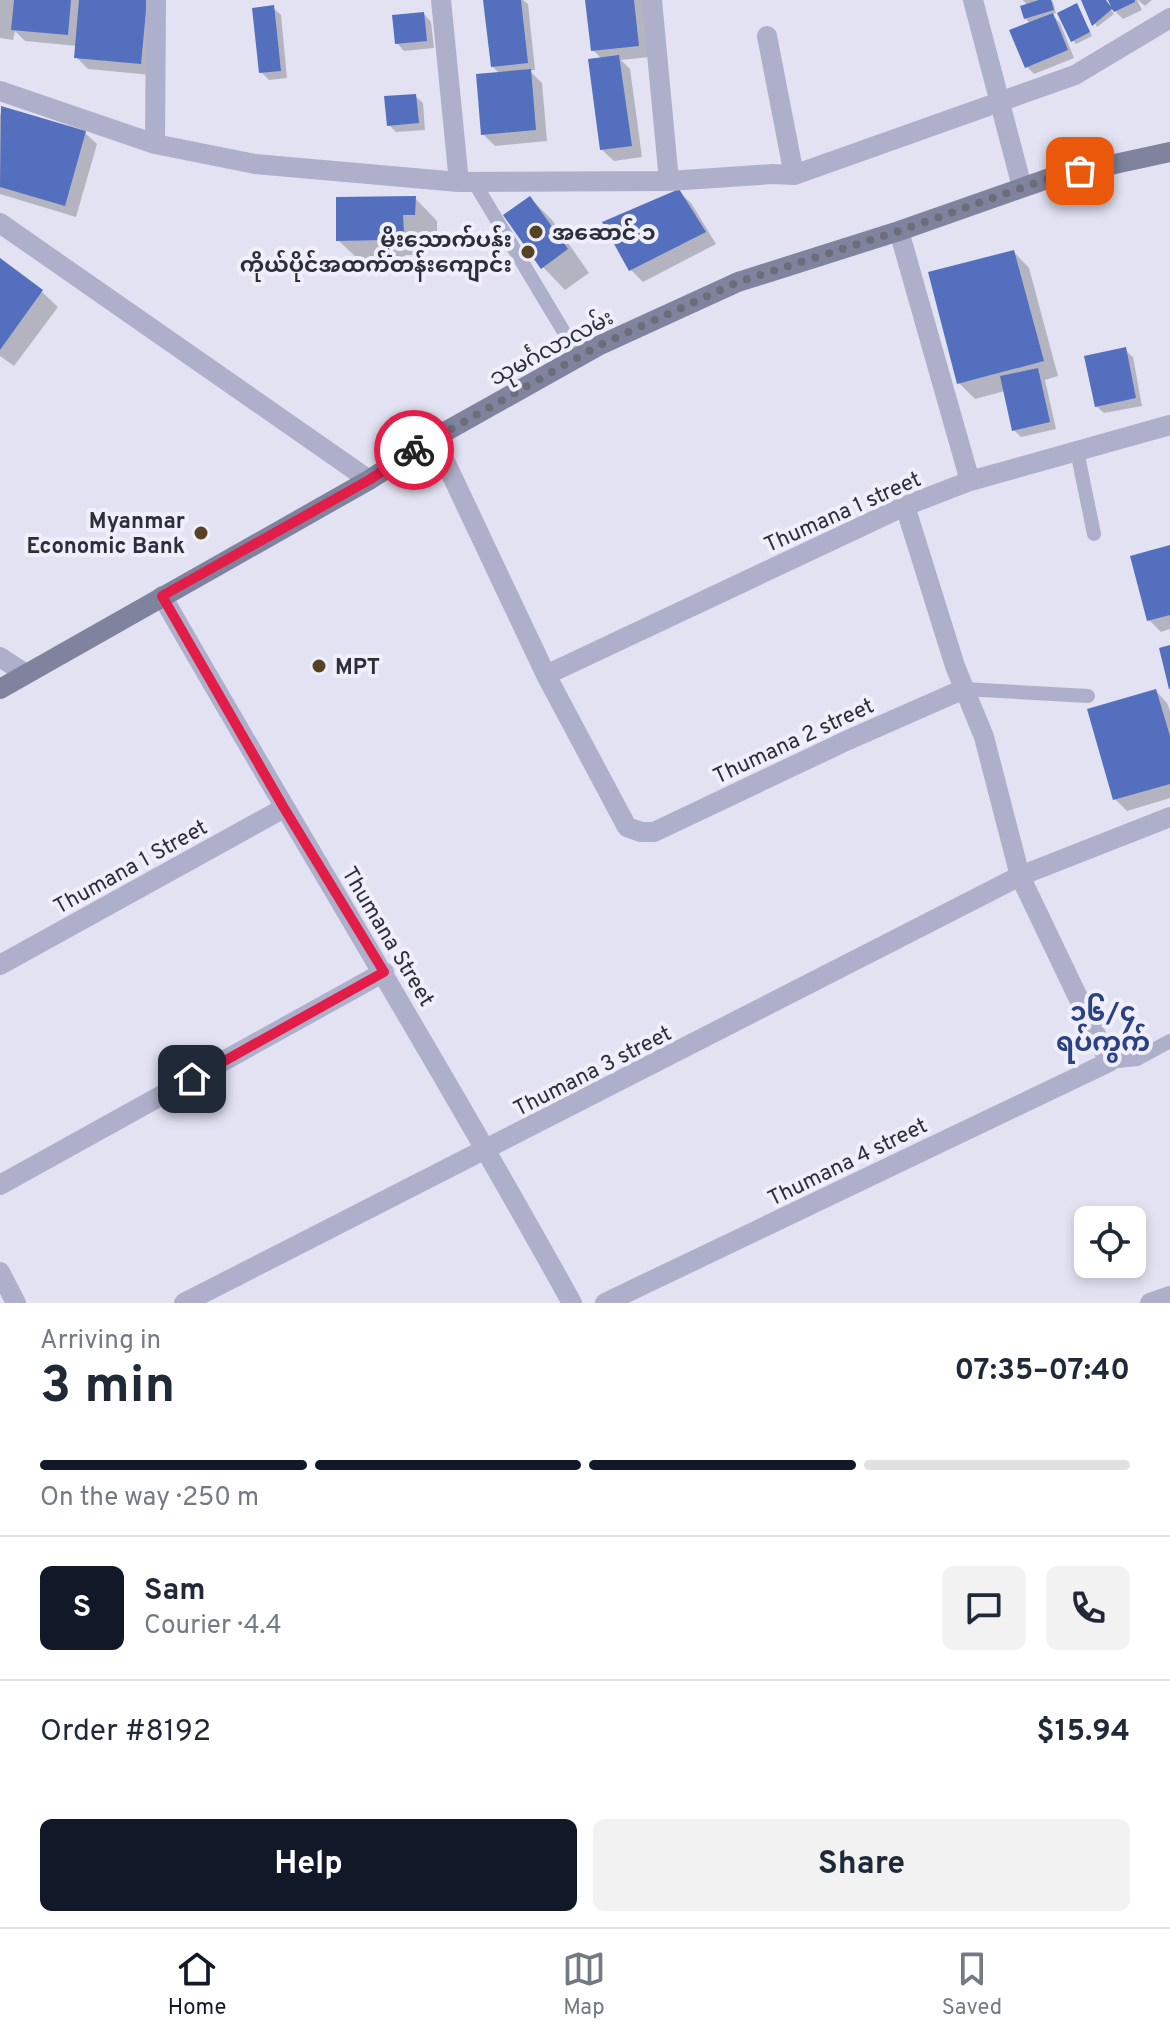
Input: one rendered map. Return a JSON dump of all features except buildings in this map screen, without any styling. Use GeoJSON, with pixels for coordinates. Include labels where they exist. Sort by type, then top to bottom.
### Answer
{"type":"FeatureCollection","features":[{"type":"Feature","properties":{"kind":"main road","name":"သုမင်္ဂလာလမ်း"},"geometry":{"type":"LineString","coordinates":[[0,689],[579,357],[738,282],[899,231],[1050,178],[1170,152]]}},
{"type":"Feature","properties":{"kind":"street"},"geometry":{"type":"LineString","coordinates":[[155,144],[156,0]]}},
{"type":"Feature","properties":{"kind":"street"},"geometry":{"type":"LineString","coordinates":[[441,0],[467,182]]}},
{"type":"Feature","properties":{"kind":"street"},"geometry":{"type":"LineString","coordinates":[[652,0],[669,181]]}},
{"type":"Feature","properties":{"kind":"street"},"geometry":{"type":"LineString","coordinates":[[973,0],[1022,187]]}},
{"type":"Feature","properties":{"kind":"street"},"geometry":{"type":"LineString","coordinates":[[0,91],[155,144],[255,164],[467,182],[669,181],[794,175],[1075,75],[1170,18]]}},
{"type":"Feature","properties":{"kind":"street"},"geometry":{"type":"LineString","coordinates":[[767,36],[794,175]]}},
{"type":"Feature","properties":{"kind":"street"},"geometry":{"type":"LineString","coordinates":[[0,223],[369,480]]}},
{"type":"Feature","properties":{"kind":"street"},"geometry":{"type":"LineString","coordinates":[[899,231],[970,481]]}},
{"type":"Feature","properties":{"kind":"street","name":"Thumana 1 street"},"geometry":{"type":"LineString","coordinates":[[546,675],[905,506],[970,481],[1170,425]]}},
{"type":"Feature","properties":{"kind":"street"},"geometry":{"type":"LineString","coordinates":[[434,438],[546,675]]}},
{"type":"Feature","properties":{"kind":"street"},"geometry":{"type":"LineString","coordinates":[[905,506],[964,689],[984,737],[1020,876],[1109,1062]]}},
{"type":"Feature","properties":{"kind":"street","name":"Thumana Street"},"geometry":{"type":"LineString","coordinates":[[162,596],[284,808],[384,972],[572,1303]]}},
{"type":"Feature","properties":{"kind":"street"},"geometry":{"type":"LineString","coordinates":[[0,657],[26,674]]}},
{"type":"Feature","properties":{"kind":"street","name":"Thumana 2 street"},"geometry":{"type":"LineString","coordinates":[[546,675],[627,827],[641,832],[654,832],[964,689]]}},
{"type":"Feature","properties":{"kind":"street","name":"Thumana 1 Street"},"geometry":{"type":"LineString","coordinates":[[0,965],[284,808]]}},
{"type":"Feature","properties":{"kind":"street","name":"Thumana 3 street"},"geometry":{"type":"LineString","coordinates":[[184,1303],[1020,876],[1170,817]]}},
{"type":"Feature","properties":{"kind":"street"},"geometry":{"type":"LineString","coordinates":[[0,1185],[384,972]]}},
{"type":"Feature","properties":{"kind":"street","name":"Thumana 4 street"},"geometry":{"type":"LineString","coordinates":[[605,1303],[1109,1062]]}},
{"type":"Feature","properties":{"kind":"street"},"geometry":{"type":"LineString","coordinates":[[0,1272],[16,1303]]}},
{"type":"Feature","properties":{"kind":"street"},"geometry":{"type":"LineString","coordinates":[[1150,1303],[1170,1296]]}},
{"type":"Feature","properties":{"kind":"lane"},"geometry":{"type":"LineString","coordinates":[[467,182],[579,357]]}},
{"type":"Feature","properties":{"kind":"lane"},"geometry":{"type":"LineString","coordinates":[[1077,451],[1094,534]]}},
{"type":"Feature","properties":{"kind":"lane"},"geometry":{"type":"LineString","coordinates":[[964,689],[1088,696]]}},
{"type":"Feature","properties":{"kind":"lane"},"geometry":{"type":"LineString","coordinates":[[1109,1062],[1137,1059],[1170,1041]]}},
{"type":"Feature","properties":{"kind":"way so far"},"geometry":{"type":"LineString","coordinates":[[414,450],[598,346],[738,282],[899,231],[1050,178],[1080,171]]}},
{"type":"Feature","properties":{"kind":"place","name":"အဆောင် ၁"},"geometry":{"type":"Point","coordinates":[536,232]}},
{"type":"Feature","properties":{"kind":"place","name":"မိုးသောက်ပန်း ကိုယ်ပိုင်အထက်တန်းကျောင်း"},"geometry":{"type":"Point","coordinates":[528,252]}},
{"type":"Feature","properties":{"kind":"place","name":"Myanmar Economic Bank"},"geometry":{"type":"Point","coordinates":[201,533]}},
{"type":"Feature","properties":{"kind":"place","name":"MPT"},"geometry":{"type":"Point","coordinates":[319,666]}},
{"type":"Feature","properties":{"kind":"district","name":"၁၆/၄ ရပ်ကွက်"},"geometry":{"type":"Point","coordinates":[1103,1027]}},
{"type":"Feature","properties":{"kind":"route"},"geometry":{"type":"LineString","coordinates":[[192,1079],[384,972],[284,808],[162,596],[369,480],[414,450]]}}]}
